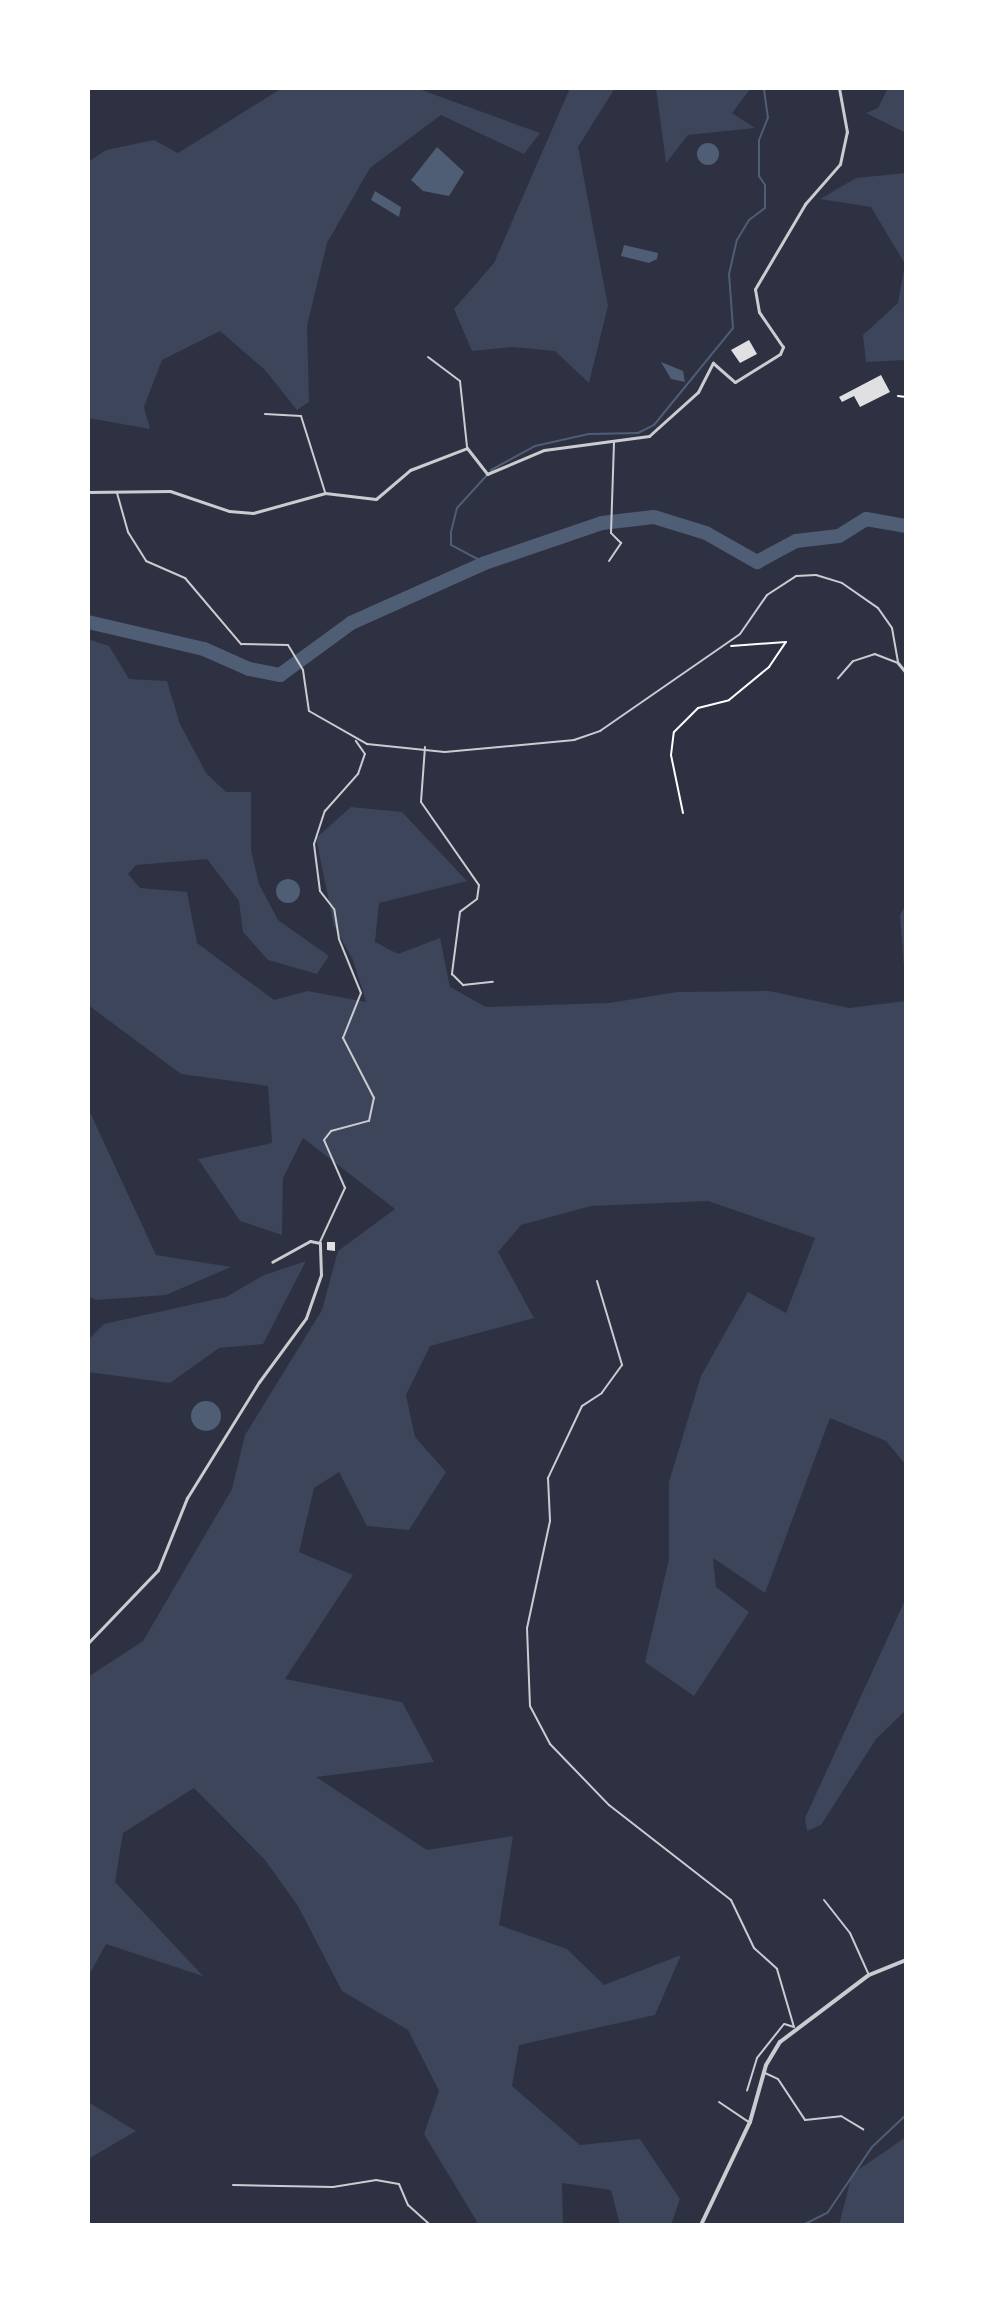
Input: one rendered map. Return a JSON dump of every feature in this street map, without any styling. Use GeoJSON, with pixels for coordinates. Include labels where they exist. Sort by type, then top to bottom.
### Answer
{"type":"FeatureCollection","features":[{"type":"Feature","properties":{"kind":"street"},"geometry":{"type":"LineString","coordinates":[[88,492],[170,491],[229,511],[253,513],[325,493],[376,499],[410,470],[467,448],[487,474],[534,453],[649,436],[698,392],[713,363],[735,382],[780,354],[783,347],[759,312],[755,289],[805,204],[840,164],[847,132],[839,88]]}},
{"type":"Feature","properties":{"kind":"street"},"geometry":{"type":"LineString","coordinates":[[898,663],[906,673]]}},
{"type":"Feature","properties":{"kind":"street"},"geometry":{"type":"LineString","coordinates":[[88,1643],[158,1570],[187,1498],[259,1382],[306,1318],[321,1275],[320,1243],[310,1241],[272,1262]]}},
{"type":"Feature","properties":{"kind":"street"},"geometry":{"type":"LineString","coordinates":[[701,2225],[750,2122],[764,2073],[794,2027],[869,1975],[906,1960]]}},
{"type":"Feature","properties":{"kind":"lane"},"geometry":{"type":"LineString","coordinates":[[428,357],[460,381],[467,448]]}},
{"type":"Feature","properties":{"kind":"lane"},"geometry":{"type":"LineString","coordinates":[[265,414],[301,416],[325,493]]}},
{"type":"Feature","properties":{"kind":"lane"},"geometry":{"type":"LineString","coordinates":[[609,561],[621,543],[611,533],[614,441]]}},
{"type":"Feature","properties":{"kind":"lane"},"geometry":{"type":"LineString","coordinates":[[117,493],[128,532],[146,561],[185,578],[241,644],[288,645],[303,670],[309,711],[355,739],[365,754],[358,774],[325,811],[314,844],[320,891],[334,909],[339,939],[361,993],[343,1038],[374,1098],[369,1121],[331,1131],[324,1140],[345,1188],[320,1243]]}},
{"type":"Feature","properties":{"kind":"lane"},"geometry":{"type":"LineString","coordinates":[[355,739],[459,751],[574,740],[600,731],[740,634],[781,582],[816,575],[842,583],[878,608],[892,628],[898,663]]}},
{"type":"Feature","properties":{"kind":"lane"},"geometry":{"type":"LineString","coordinates":[[838,678],[853,661],[875,654],[898,663]]}},
{"type":"Feature","properties":{"kind":"lane"},"geometry":{"type":"LineString","coordinates":[[425,746],[421,802],[479,885],[477,899],[460,912],[452,974],[463,985],[493,982]]}},
{"type":"Feature","properties":{"kind":"lane"},"geometry":{"type":"LineString","coordinates":[[597,1281],[622,1365],[602,1393],[582,1406],[548,1478],[550,1521],[527,1628],[530,1706],[550,1744],[609,1805],[731,1900],[754,1948],[779,1973],[794,2027]]}},
{"type":"Feature","properties":{"kind":"lane"},"geometry":{"type":"LineString","coordinates":[[824,1900],[850,1933],[869,1975]]}},
{"type":"Feature","properties":{"kind":"lane"},"geometry":{"type":"LineString","coordinates":[[747,2091],[757,2058],[784,2024],[794,2027]]}},
{"type":"Feature","properties":{"kind":"lane"},"geometry":{"type":"LineString","coordinates":[[764,2073],[778,2079],[805,2120],[841,2116],[863,2129]]}},
{"type":"Feature","properties":{"kind":"lane"},"geometry":{"type":"LineString","coordinates":[[719,2102],[750,2122]]}},
{"type":"Feature","properties":{"kind":"lane"},"geometry":{"type":"LineString","coordinates":[[233,2185],[333,2187],[376,2180],[399,2184],[408,2205],[430,2225]]}},
{"type":"Feature","properties":{"kind":"path"},"geometry":{"type":"LineString","coordinates":[[898,396],[906,397]]}},
{"type":"Feature","properties":{"kind":"path"},"geometry":{"type":"LineString","coordinates":[[683,813],[671,755],[674,732],[698,708],[739,692],[769,667],[786,642],[722,646]]}},
{"type":"Feature","properties":{"kind":"shaded area"},"geometry":{"type":"Polygon","coordinates":[[[282,88],[416,88],[540,133],[524,154],[441,115],[370,168],[327,243],[307,326],[309,402],[297,410],[265,370],[220,331],[162,360],[144,407],[150,429],[88,418],[88,162],[106,150],[154,140],[178,153],[282,88]]]}},
{"type":"Feature","properties":{"kind":"shaded area"},"geometry":{"type":"Polygon","coordinates":[[[570,88],[615,88],[578,147],[608,306],[589,383],[555,351],[512,347],[472,351],[454,309],[494,263],[570,88]]]}},
{"type":"Feature","properties":{"kind":"shaded area"},"geometry":{"type":"Polygon","coordinates":[[[656,88],[751,88],[732,113],[755,128],[688,135],[666,163],[656,88]]]}},
{"type":"Feature","properties":{"kind":"shaded area"},"geometry":{"type":"Polygon","coordinates":[[[888,88],[906,88],[906,133],[866,113],[878,108],[888,88]]]}},
{"type":"Feature","properties":{"kind":"shaded area"},"geometry":{"type":"Polygon","coordinates":[[[708,143],[716,146],[719,154],[716,162],[708,165],[700,162],[697,154],[700,146],[708,143]]]}},
{"type":"Feature","properties":{"kind":"shaded area"},"geometry":{"type":"Polygon","coordinates":[[[437,147],[464,172],[449,196],[423,191],[411,180],[437,147]]]}},
{"type":"Feature","properties":{"kind":"shaded area"},"geometry":{"type":"Polygon","coordinates":[[[906,173],[906,360],[866,362],[863,335],[898,303],[905,264],[871,207],[820,199],[856,178],[906,173]]]}},
{"type":"Feature","properties":{"kind":"shaded area"},"geometry":{"type":"Polygon","coordinates":[[[375,191],[401,207],[399,217],[371,200],[375,191]]]}},
{"type":"Feature","properties":{"kind":"shaded area"},"geometry":{"type":"Polygon","coordinates":[[[624,245],[658,253],[657,259],[649,263],[621,256],[624,245]]]}},
{"type":"Feature","properties":{"kind":"shaded area"},"geometry":{"type":"Polygon","coordinates":[[[661,362],[683,371],[685,382],[671,379],[661,362]]]}},
{"type":"Feature","properties":{"kind":"shaded area"},"geometry":{"type":"Polygon","coordinates":[[[88,639],[109,646],[129,679],[167,681],[180,724],[206,773],[226,792],[251,792],[251,850],[259,884],[278,920],[329,956],[317,974],[268,960],[243,932],[239,901],[207,859],[136,865],[128,874],[140,888],[187,892],[197,943],[274,1000],[308,991],[366,1002],[353,960],[334,926],[316,838],[351,807],[402,812],[467,881],[379,903],[375,942],[398,954],[440,938],[450,987],[486,1007],[609,1003],[677,992],[769,991],[849,1008],[906,1001],[906,1465],[886,1441],[830,1418],[765,1593],[713,1558],[716,1587],[749,1612],[694,1696],[645,1662],[669,1559],[669,1482],[701,1376],[748,1292],[786,1313],[815,1238],[708,1201],[591,1206],[521,1225],[498,1252],[534,1318],[430,1346],[406,1395],[415,1437],[446,1472],[409,1530],[367,1526],[339,1472],[314,1488],[299,1552],[353,1575],[285,1679],[402,1702],[434,1762],[316,1777],[427,1850],[513,1836],[499,1925],[567,1949],[604,1985],[681,1955],[655,2015],[519,2045],[512,2086],[580,2145],[640,2139],[680,2199],[671,2225],[620,2225],[611,2190],[562,2183],[563,2225],[479,2225],[424,2134],[439,2091],[408,2030],[342,1991],[298,1906],[265,1860],[194,1788],[123,1833],[115,1882],[203,1976],[106,1944],[88,1977],[88,1677],[143,1641],[232,1489],[245,1435],[322,1310],[338,1251],[395,1209],[303,1138],[283,1178],[282,1235],[240,1221],[198,1159],[272,1143],[268,1086],[181,1074],[88,1005],[88,639]]]}},
{"type":"Feature","properties":{"kind":"shaded area"},"geometry":{"type":"Polygon","coordinates":[[[288,879],[299,886],[300,891],[293,902],[288,903],[277,896],[276,891],[283,880],[288,879]]]}},
{"type":"Feature","properties":{"kind":"shaded area"},"geometry":{"type":"Polygon","coordinates":[[[906,904],[906,996],[900,915],[906,904]]]}},
{"type":"Feature","properties":{"kind":"shaded area"},"geometry":{"type":"Polygon","coordinates":[[[88,1108],[156,1255],[231,1267],[166,1295],[96,1300],[88,1296],[88,1108]]]}},
{"type":"Feature","properties":{"kind":"shaded area"},"geometry":{"type":"Polygon","coordinates":[[[306,1261],[263,1344],[219,1348],[170,1383],[88,1372],[88,1340],[104,1324],[226,1297],[264,1275],[306,1261]]]}},
{"type":"Feature","properties":{"kind":"shaded area"},"geometry":{"type":"Polygon","coordinates":[[[206,1401],[217,1405],[221,1416],[217,1427],[206,1431],[195,1427],[191,1416],[195,1405],[206,1401]]]}},
{"type":"Feature","properties":{"kind":"shaded area"},"geometry":{"type":"Polygon","coordinates":[[[906,1598],[906,1710],[876,1739],[821,1825],[807,1831],[805,1818],[906,1598]]]}},
{"type":"Feature","properties":{"kind":"shaded area"},"geometry":{"type":"Polygon","coordinates":[[[88,2102],[136,2131],[88,2159],[88,2102]]]}},
{"type":"Feature","properties":{"kind":"shaded area"},"geometry":{"type":"Polygon","coordinates":[[[906,2137],[906,2225],[839,2225],[852,2174],[906,2137]]]}},
{"type":"Feature","properties":{"kind":"building"},"geometry":{"type":"Polygon","coordinates":[[[749,340],[757,354],[740,363],[731,350],[749,340]]]}},
{"type":"Feature","properties":{"kind":"building"},"geometry":{"type":"Polygon","coordinates":[[[881,375],[890,392],[860,407],[854,396],[842,402],[839,397],[881,375]]]}},
{"type":"Feature","properties":{"kind":"building"},"geometry":{"type":"Polygon","coordinates":[[[327,1242],[335,1242],[335,1251],[327,1250],[327,1242]]]}},
{"type":"Feature","properties":{"kind":"waterway"},"geometry":{"type":"LineString","coordinates":[[491,470],[535,446],[589,434],[638,433],[654,425],[733,328],[729,274],[737,240],[749,220],[765,208],[765,185],[759,176],[759,140],[768,118],[764,88]]}},
{"type":"Feature","properties":{"kind":"waterway"},"geometry":{"type":"LineString","coordinates":[[485,563],[451,545],[451,532],[457,508],[487,475]]}},
{"type":"Feature","properties":{"kind":"waterway"},"geometry":{"type":"LineString","coordinates":[[88,622],[204,649],[249,669],[280,675],[351,623],[485,563],[602,523],[654,517],[706,533],[757,562],[796,541],[839,536],[866,519],[906,526]]}},
{"type":"Feature","properties":{"kind":"waterway"},"geometry":{"type":"LineString","coordinates":[[803,2225],[828,2212],[872,2147],[906,2115]]}}]}
